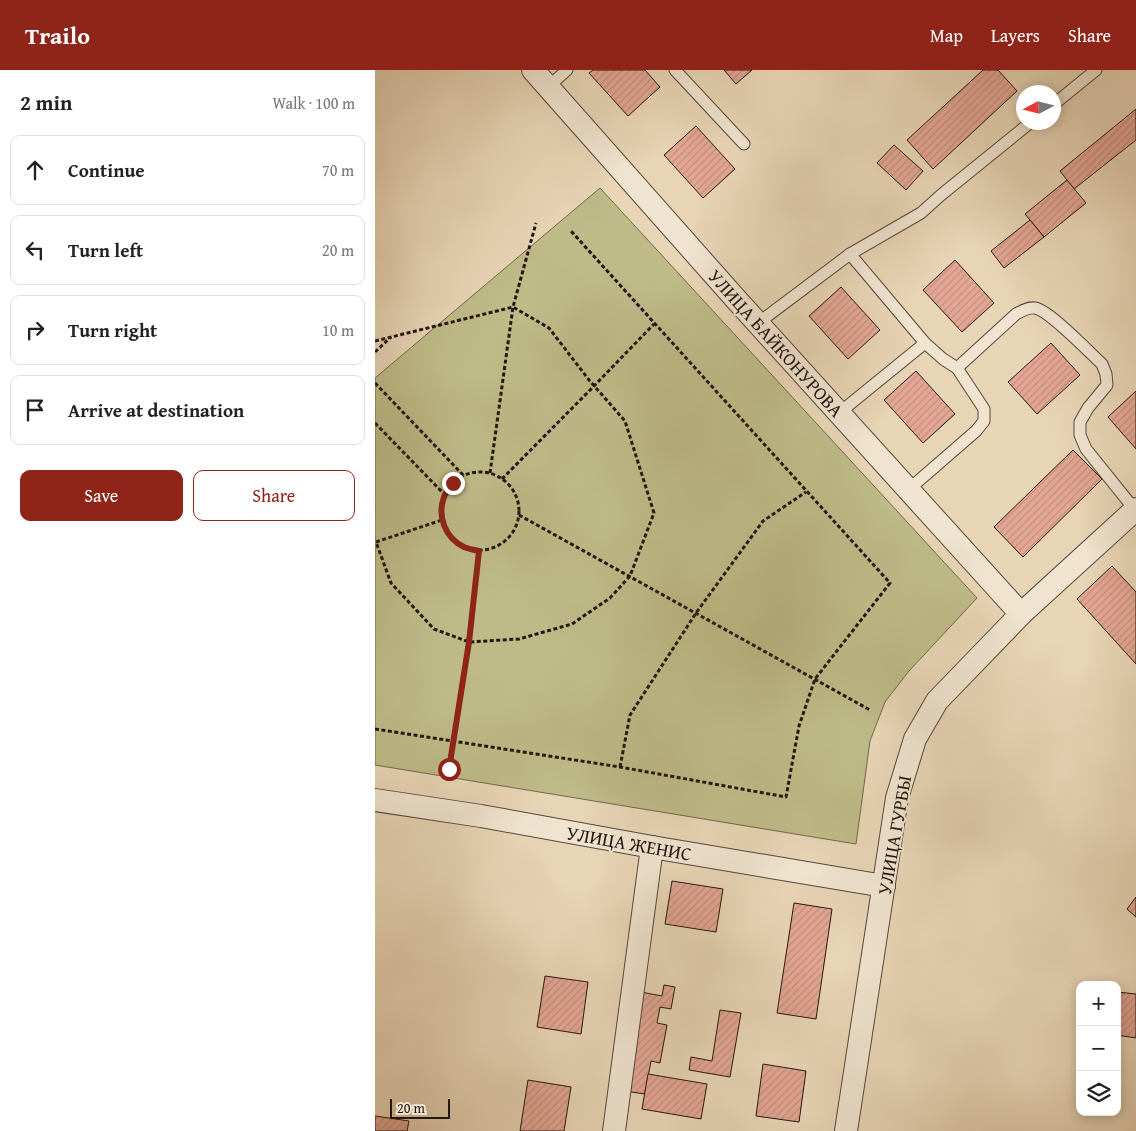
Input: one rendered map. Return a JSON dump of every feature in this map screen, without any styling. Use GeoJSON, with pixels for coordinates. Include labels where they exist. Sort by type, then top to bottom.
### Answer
{"type":"FeatureCollection","features":[{"type":"Feature","properties":{"kind":"street","name":"УЛИЦА БАЙКОНУРОВА"},"geometry":{"type":"LineString","coordinates":[[533,70],[1021,614]]}},
{"type":"Feature","properties":{"kind":"street","name":"УЛИЦА ГУРБЫ"},"geometry":{"type":"LineString","coordinates":[[846,1131],[897,798],[915,739],[937,701],[1021,614],[1136,509]]}},
{"type":"Feature","properties":{"kind":"street","name":"УЛИЦА ЖЕНИС"},"geometry":{"type":"LineString","coordinates":[[375,800],[884,886]]}},
{"type":"Feature","properties":{"kind":"street"},"geometry":{"type":"LineString","coordinates":[[614,1131],[652,847]]}},
{"type":"Feature","properties":{"kind":"lane"},"geometry":{"type":"LineString","coordinates":[[548,87],[567,70]]}},
{"type":"Feature","properties":{"kind":"lane"},"geometry":{"type":"LineString","coordinates":[[675,70],[744,144]]}},
{"type":"Feature","properties":{"kind":"lane"},"geometry":{"type":"LineString","coordinates":[[1061,99],[1097,70]]}},
{"type":"Feature","properties":{"kind":"lane"},"geometry":{"type":"LineString","coordinates":[[758,323],[850,254],[921,213],[1021,130]]}},
{"type":"Feature","properties":{"kind":"lane"},"geometry":{"type":"LineString","coordinates":[[850,254],[925,343],[943,359],[957,368],[984,409],[984,421],[976,432],[909,490]]}},
{"type":"Feature","properties":{"kind":"lane"},"geometry":{"type":"LineString","coordinates":[[957,368],[1016,314],[1027,309],[1036,308],[1049,315],[1102,364],[1106,374],[1107,385],[1088,408],[1080,422],[1080,434],[1086,449],[1136,509]]}},
{"type":"Feature","properties":{"kind":"lane"},"geometry":{"type":"LineString","coordinates":[[839,412],[925,343]]}},
{"type":"Feature","properties":{"kind":"path"},"geometry":{"type":"LineString","coordinates":[[490,473],[513,307],[536,223]]}},
{"type":"Feature","properties":{"kind":"path"},"geometry":{"type":"LineString","coordinates":[[375,729],[620,767],[786,797],[799,726],[815,679],[890,583],[571,231]]}},
{"type":"Feature","properties":{"kind":"path"},"geometry":{"type":"LineString","coordinates":[[375,341],[513,307],[549,328],[594,386],[625,421],[654,513],[630,576],[610,598],[572,624],[519,639],[469,642],[434,629],[391,583],[375,542],[442,520]]}},
{"type":"Feature","properties":{"kind":"path"},"geometry":{"type":"LineString","coordinates":[[503,479],[654,324]]}},
{"type":"Feature","properties":{"kind":"path"},"geometry":{"type":"LineString","coordinates":[[375,352],[391,336]]}},
{"type":"Feature","properties":{"kind":"path"},"geometry":{"type":"LineString","coordinates":[[375,383],[464,476]]}},
{"type":"Feature","properties":{"kind":"path"},"geometry":{"type":"LineString","coordinates":[[375,423],[445,495]]}},
{"type":"Feature","properties":{"kind":"path"},"geometry":{"type":"LineString","coordinates":[[476,472],[490,473],[503,479],[513,489],[518,501],[519,515],[513,533],[504,543],[479,551],[466,548],[447,532],[442,520],[441,506],[445,495],[453,483],[464,476],[476,472]]}},
{"type":"Feature","properties":{"kind":"path"},"geometry":{"type":"LineString","coordinates":[[620,767],[630,715],[696,613],[763,522],[806,492]]}},
{"type":"Feature","properties":{"kind":"path"},"geometry":{"type":"LineString","coordinates":[[519,515],[871,710]]}},
{"type":"Feature","properties":{"kind":"path"},"geometry":{"type":"LineString","coordinates":[[449,769],[469,642],[479,551]]}},
{"type":"Feature","properties":{"kind":"shaded area"},"geometry":{"type":"Polygon","coordinates":[[[600,188],[977,598],[909,671],[885,702],[870,741],[856,844],[375,765],[375,378],[600,188]]]}},
{"type":"Feature","properties":{"kind":"building"},"geometry":{"type":"Polygon","coordinates":[[[593,70],[645,70],[660,87],[628,116],[589,73],[593,70]]]}},
{"type":"Feature","properties":{"kind":"building"},"geometry":{"type":"Polygon","coordinates":[[[724,70],[752,70],[736,84],[724,70]]]}},
{"type":"Feature","properties":{"kind":"building"},"geometry":{"type":"Polygon","coordinates":[[[983,70],[998,70],[1016,90],[933,169],[907,140],[983,70]]]}},
{"type":"Feature","properties":{"kind":"building"},"geometry":{"type":"Polygon","coordinates":[[[1136,109],[1136,140],[1074,189],[1060,171],[1136,109]]]}},
{"type":"Feature","properties":{"kind":"building"},"geometry":{"type":"Polygon","coordinates":[[[696,126],[735,169],[703,198],[664,155],[696,126]]]}},
{"type":"Feature","properties":{"kind":"building"},"geometry":{"type":"Polygon","coordinates":[[[894,145],[923,171],[906,190],[877,163],[894,145]]]}},
{"type":"Feature","properties":{"kind":"building"},"geometry":{"type":"Polygon","coordinates":[[[1067,180],[1086,203],[1044,237],[1025,214],[1067,180]]]}},
{"type":"Feature","properties":{"kind":"building"},"geometry":{"type":"Polygon","coordinates":[[[1030,220],[1044,237],[1004,268],[991,251],[1030,220]]]}},
{"type":"Feature","properties":{"kind":"building"},"geometry":{"type":"Polygon","coordinates":[[[955,260],[994,303],[962,332],[923,290],[955,260]]]}},
{"type":"Feature","properties":{"kind":"building"},"geometry":{"type":"Polygon","coordinates":[[[841,287],[880,330],[848,359],[809,316],[841,287]]]}},
{"type":"Feature","properties":{"kind":"building"},"geometry":{"type":"Polygon","coordinates":[[[1051,343],[1080,375],[1037,414],[1008,382],[1051,343]]]}},
{"type":"Feature","properties":{"kind":"building"},"geometry":{"type":"Polygon","coordinates":[[[916,371],[955,414],[923,443],[884,400],[916,371]]]}},
{"type":"Feature","properties":{"kind":"building"},"geometry":{"type":"Polygon","coordinates":[[[1136,391],[1136,449],[1108,417],[1136,391]]]}},
{"type":"Feature","properties":{"kind":"building"},"geometry":{"type":"Polygon","coordinates":[[[1073,450],[1102,479],[1023,557],[994,527],[1073,450]]]}},
{"type":"Feature","properties":{"kind":"building"},"geometry":{"type":"Polygon","coordinates":[[[1112,566],[1136,592],[1136,664],[1077,599],[1112,566]]]}},
{"type":"Feature","properties":{"kind":"building"},"geometry":{"type":"Polygon","coordinates":[[[672,881],[723,889],[716,932],[665,924],[672,881]]]}},
{"type":"Feature","properties":{"kind":"building"},"geometry":{"type":"Polygon","coordinates":[[[1136,897],[1136,917],[1127,909],[1136,897]]]}},
{"type":"Feature","properties":{"kind":"building"},"geometry":{"type":"Polygon","coordinates":[[[794,903],[832,909],[816,1019],[777,1013],[794,903]]]}},
{"type":"Feature","properties":{"kind":"building"},"geometry":{"type":"Polygon","coordinates":[[[545,976],[588,982],[581,1034],[537,1027],[545,976]]]}},
{"type":"Feature","properties":{"kind":"building"},"geometry":{"type":"Polygon","coordinates":[[[664,985],[675,987],[671,1009],[660,1007],[657,1023],[667,1025],[660,1063],[651,1061],[645,1094],[624,1091],[641,992],[662,996],[664,985]]]}},
{"type":"Feature","properties":{"kind":"building"},"geometry":{"type":"Polygon","coordinates":[[[1121,992],[1136,994],[1136,1038],[1121,1036],[1121,992]]]}},
{"type":"Feature","properties":{"kind":"building"},"geometry":{"type":"Polygon","coordinates":[[[720,1010],[741,1013],[730,1077],[689,1070],[691,1057],[712,1061],[720,1010]]]}},
{"type":"Feature","properties":{"kind":"building"},"geometry":{"type":"Polygon","coordinates":[[[763,1064],[806,1071],[799,1122],[756,1116],[763,1064]]]}},
{"type":"Feature","properties":{"kind":"building"},"geometry":{"type":"Polygon","coordinates":[[[648,1074],[707,1084],[701,1119],[642,1109],[648,1074]]]}},
{"type":"Feature","properties":{"kind":"building"},"geometry":{"type":"Polygon","coordinates":[[[528,1080],[571,1087],[564,1131],[520,1131],[528,1080]]]}},
{"type":"Feature","properties":{"kind":"building"},"geometry":{"type":"Polygon","coordinates":[[[375,1116],[409,1121],[407,1131],[375,1131],[375,1116]]]}},
{"type":"Feature","properties":{"kind":"route"},"geometry":{"type":"LineString","coordinates":[[449,769],[469,642],[479,551],[466,548],[457,542],[447,532],[442,520],[441,506],[445,495],[453,483]]}}]}
